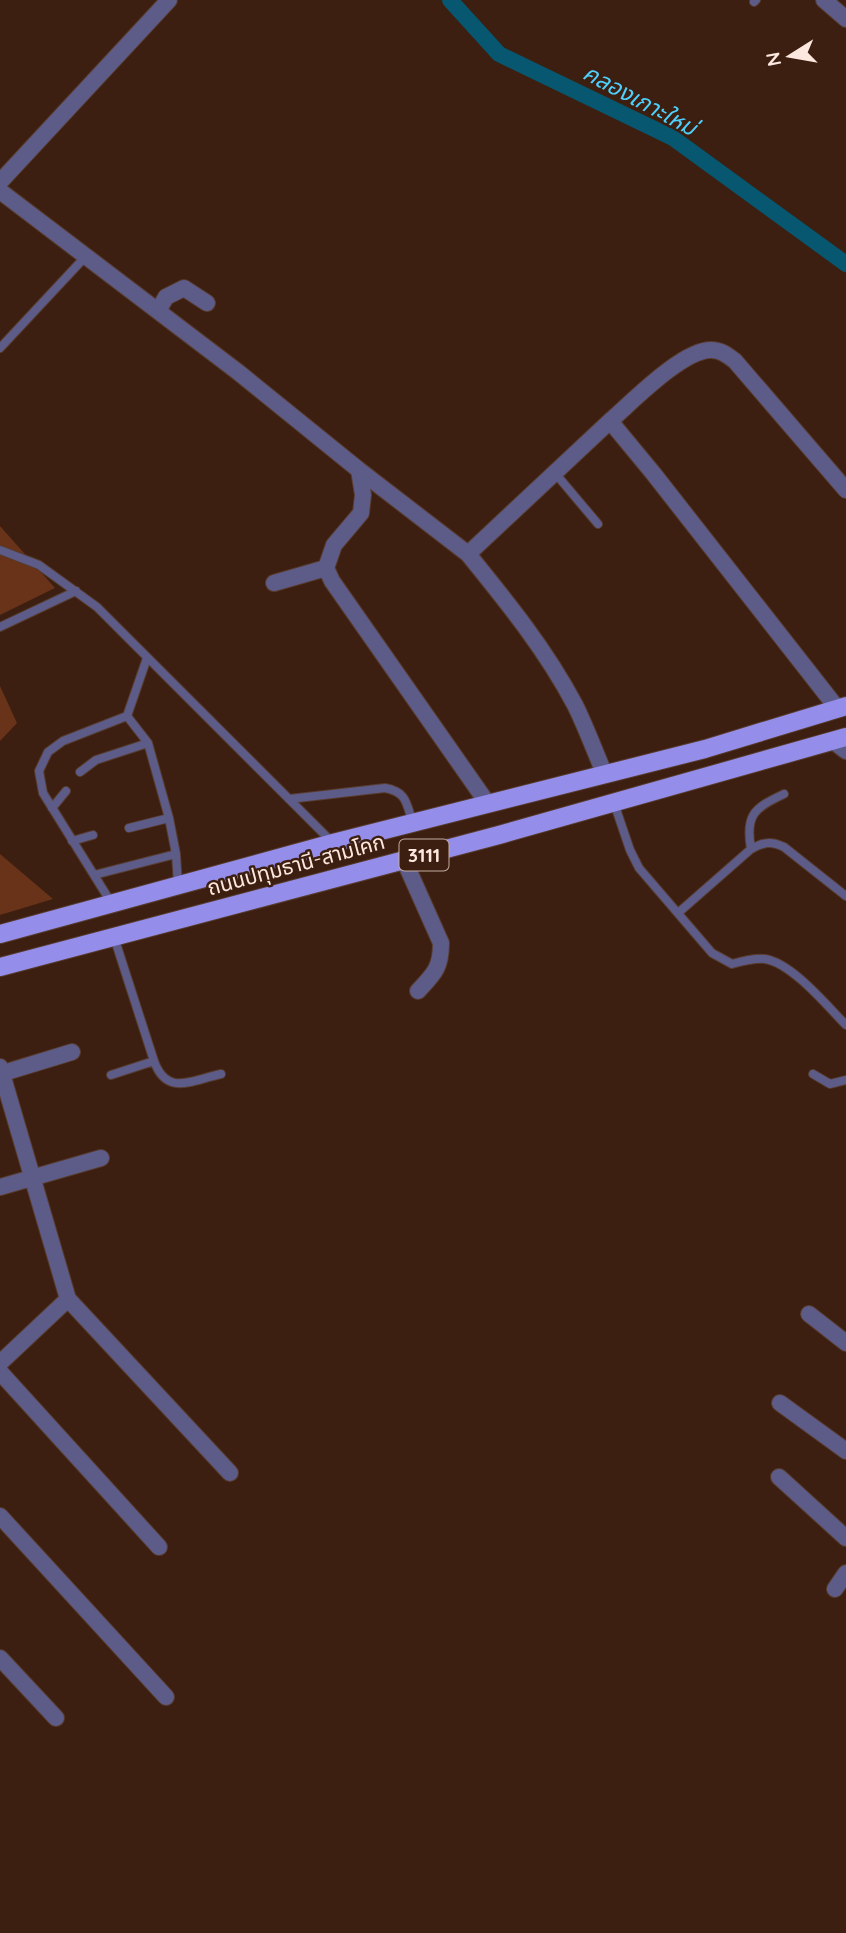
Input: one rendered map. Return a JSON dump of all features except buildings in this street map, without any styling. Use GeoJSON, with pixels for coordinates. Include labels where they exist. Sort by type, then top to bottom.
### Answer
{"type":"FeatureCollection","features":[{"type":"Feature","properties":{"kind":"main road","name":"ถนนปทุมธานี-สามโคก"},"geometry":{"type":"LineString","coordinates":[[0,934],[413,822],[705,749],[841,707]]}},
{"type":"Feature","properties":{"kind":"main road","name":"ถนนปทุมธานี-สามโคก"},"geometry":{"type":"LineString","coordinates":[[0,967],[842,743]]}},
{"type":"Feature","properties":{"kind":"street"},"geometry":{"type":"LineString","coordinates":[[0,183],[169,0]]}},
{"type":"Feature","properties":{"kind":"street"},"geometry":{"type":"LineString","coordinates":[[831,2],[846,19]]}},
{"type":"Feature","properties":{"kind":"street"},"geometry":{"type":"LineString","coordinates":[[0,191],[238,372],[468,554],[519,616],[553,667],[575,706],[605,775]]}},
{"type":"Feature","properties":{"kind":"street"},"geometry":{"type":"LineString","coordinates":[[158,311],[166,297],[184,288],[208,303]]}},
{"type":"Feature","properties":{"kind":"street"},"geometry":{"type":"LineString","coordinates":[[468,554],[661,376],[690,356],[708,350],[723,352],[735,361],[846,490]]}},
{"type":"Feature","properties":{"kind":"street"},"geometry":{"type":"LineString","coordinates":[[610,421],[841,707]]}},
{"type":"Feature","properties":{"kind":"street"},"geometry":{"type":"LineString","coordinates":[[359,470],[363,495],[361,513],[334,545],[326,568],[332,581],[488,804]]}},
{"type":"Feature","properties":{"kind":"street"},"geometry":{"type":"LineString","coordinates":[[274,583],[326,568]]}},
{"type":"Feature","properties":{"kind":"street"},"geometry":{"type":"LineString","coordinates":[[404,860],[441,943],[438,969],[418,991]]}},
{"type":"Feature","properties":{"kind":"street"},"geometry":{"type":"LineString","coordinates":[[72,1052],[1,1071],[68,1299],[230,1474]]}},
{"type":"Feature","properties":{"kind":"street"},"geometry":{"type":"LineString","coordinates":[[0,1187],[101,1158]]}},
{"type":"Feature","properties":{"kind":"street"},"geometry":{"type":"LineString","coordinates":[[0,1363],[68,1299]]}},
{"type":"Feature","properties":{"kind":"street"},"geometry":{"type":"LineString","coordinates":[[809,1314],[846,1343]]}},
{"type":"Feature","properties":{"kind":"street"},"geometry":{"type":"LineString","coordinates":[[0,1371],[159,1547]]}},
{"type":"Feature","properties":{"kind":"street"},"geometry":{"type":"LineString","coordinates":[[780,1403],[846,1451]]}},
{"type":"Feature","properties":{"kind":"street"},"geometry":{"type":"LineString","coordinates":[[779,1477],[846,1538]]}},
{"type":"Feature","properties":{"kind":"street"},"geometry":{"type":"LineString","coordinates":[[0,1516],[166,1697]]}},
{"type":"Feature","properties":{"kind":"street"},"geometry":{"type":"LineString","coordinates":[[835,1589],[846,1573]]}},
{"type":"Feature","properties":{"kind":"street"},"geometry":{"type":"LineString","coordinates":[[0,1658],[56,1718]]}},
{"type":"Feature","properties":{"kind":"lane"},"geometry":{"type":"LineString","coordinates":[[0,348],[86,256]]}},
{"type":"Feature","properties":{"kind":"lane"},"geometry":{"type":"LineString","coordinates":[[555,473],[598,524]]}},
{"type":"Feature","properties":{"kind":"lane"},"geometry":{"type":"LineString","coordinates":[[0,550],[38,565],[97,607],[333,843]]}},
{"type":"Feature","properties":{"kind":"lane"},"geometry":{"type":"LineString","coordinates":[[0,627],[76,591]]}},
{"type":"Feature","properties":{"kind":"lane"},"geometry":{"type":"LineString","coordinates":[[112,904],[43,793],[39,771],[48,752],[63,741],[127,716],[147,658]]}},
{"type":"Feature","properties":{"kind":"lane"},"geometry":{"type":"LineString","coordinates":[[127,716],[148,743],[169,818],[176,854],[178,886]]}},
{"type":"Feature","properties":{"kind":"lane"},"geometry":{"type":"LineString","coordinates":[[80,772],[96,760],[148,743]]}},
{"type":"Feature","properties":{"kind":"lane"},"geometry":{"type":"LineString","coordinates":[[289,799],[385,788],[397,790],[404,796],[413,822]]}},
{"type":"Feature","properties":{"kind":"lane"},"geometry":{"type":"LineString","coordinates":[[52,808],[66,791]]}},
{"type":"Feature","properties":{"kind":"lane"},"geometry":{"type":"LineString","coordinates":[[751,849],[749,822],[765,803],[784,794]]}},
{"type":"Feature","properties":{"kind":"lane"},"geometry":{"type":"LineString","coordinates":[[614,803],[639,868],[712,953],[732,964],[751,960],[777,963],[802,981],[846,1025]]}},
{"type":"Feature","properties":{"kind":"lane"},"geometry":{"type":"LineString","coordinates":[[129,828],[169,818]]}},
{"type":"Feature","properties":{"kind":"lane"},"geometry":{"type":"LineString","coordinates":[[72,841],[93,835]]}},
{"type":"Feature","properties":{"kind":"lane"},"geometry":{"type":"LineString","coordinates":[[678,913],[751,849],[763,843],[784,847],[846,896]]}},
{"type":"Feature","properties":{"kind":"lane"},"geometry":{"type":"LineString","coordinates":[[94,875],[176,854]]}},
{"type":"Feature","properties":{"kind":"lane"},"geometry":{"type":"LineString","coordinates":[[114,937],[154,1061],[163,1080],[173,1084],[221,1074]]}},
{"type":"Feature","properties":{"kind":"lane"},"geometry":{"type":"LineString","coordinates":[[111,1075],[154,1061]]}},
{"type":"Feature","properties":{"kind":"lane"},"geometry":{"type":"LineString","coordinates":[[813,1074],[830,1084],[846,1080]]}},
{"type":"Feature","properties":{"kind":"shaded area"},"geometry":{"type":"Polygon","coordinates":[[[0,526],[55,588],[0,615],[0,526]]]}},
{"type":"Feature","properties":{"kind":"shaded area"},"geometry":{"type":"Polygon","coordinates":[[[0,686],[17,723],[0,741],[0,686]]]}},
{"type":"Feature","properties":{"kind":"shaded area"},"geometry":{"type":"Polygon","coordinates":[[[0,854],[53,899],[0,915],[0,854]]]}},
{"type":"Feature","properties":{"kind":"waterway","name":"คลองเกาะใหม่"},"geometry":{"type":"LineString","coordinates":[[450,0],[499,54],[673,138],[846,264]]}}]}
